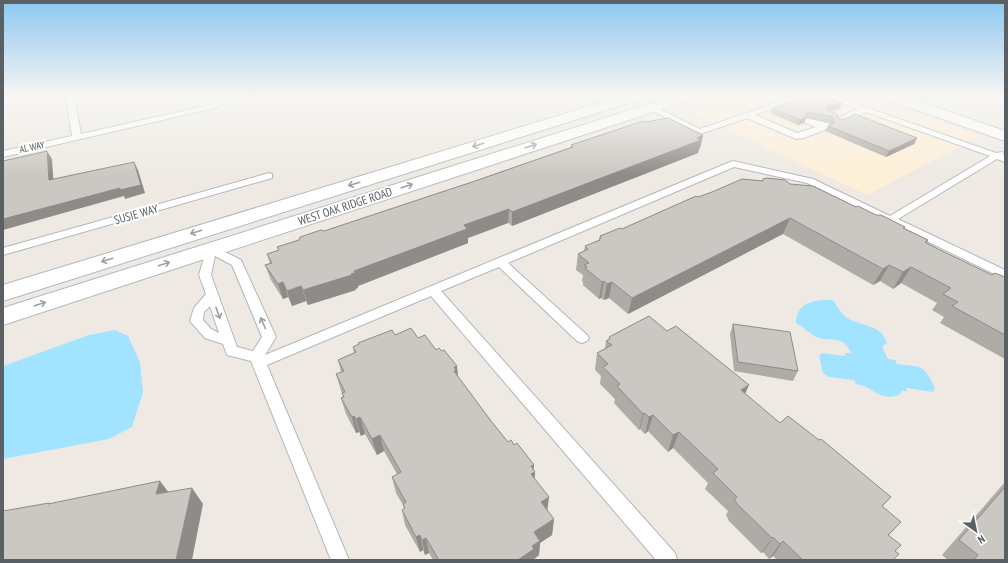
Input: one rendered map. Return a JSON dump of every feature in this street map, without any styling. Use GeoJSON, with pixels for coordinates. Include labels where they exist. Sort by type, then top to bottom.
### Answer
{"type":"FeatureCollection","features":[{"type":"Feature","properties":{"kind":"street","name":"WEST OAK RIDGE ROAD"},"geometry":{"type":"LineString","coordinates":[[3,293],[575,122]]}},
{"type":"Feature","properties":{"kind":"street","name":"WEST OAK RIDGE ROAD"},"geometry":{"type":"LineString","coordinates":[[3,316],[211,249],[583,122]]}},
{"type":"Feature","properties":{"kind":"street"},"geometry":{"type":"LineString","coordinates":[[966,122],[1005,136]]}},
{"type":"Feature","properties":{"kind":"lane"},"geometry":{"type":"LineString","coordinates":[[74,122],[77,138]]}},
{"type":"Feature","properties":{"kind":"lane","name":"AL WAY"},"geometry":{"type":"LineString","coordinates":[[3,154],[145,122]]}},
{"type":"Feature","properties":{"kind":"lane"},"geometry":{"type":"LineString","coordinates":[[682,122],[700,132],[727,122]]}},
{"type":"Feature","properties":{"kind":"lane"},"geometry":{"type":"LineString","coordinates":[[764,122],[796,136],[801,136],[825,127],[812,122]]}},
{"type":"Feature","properties":{"kind":"lane"},"geometry":{"type":"LineString","coordinates":[[903,122],[1001,158]]}},
{"type":"Feature","properties":{"kind":"lane"},"geometry":{"type":"LineString","coordinates":[[890,220],[968,172],[1001,158],[1005,151]]}},
{"type":"Feature","properties":{"kind":"lane"},"geometry":{"type":"LineString","coordinates":[[257,360],[269,337],[237,263],[211,249],[205,275],[232,351],[257,360],[433,290],[733,164],[810,181],[1005,275]]}},
{"type":"Feature","properties":{"kind":"lane","name":"SUSIE WAY"},"geometry":{"type":"LineString","coordinates":[[3,252],[269,176]]}},
{"type":"Feature","properties":{"kind":"lane"},"geometry":{"type":"LineString","coordinates":[[500,262],[582,338]]}},
{"type":"Feature","properties":{"kind":"lane"},"geometry":{"type":"LineString","coordinates":[[433,290],[667,560]]}},
{"type":"Feature","properties":{"kind":"lane"},"geometry":{"type":"LineString","coordinates":[[212,295],[198,311],[196,321],[204,332],[214,338],[228,340]]}},
{"type":"Feature","properties":{"kind":"lane"},"geometry":{"type":"LineString","coordinates":[[257,360],[340,560]]}},
{"type":"Feature","properties":{"kind":"shaded area"},"geometry":{"type":"Polygon","coordinates":[[[711,122],[942,122],[980,136],[867,195],[711,122]]]}},
{"type":"Feature","properties":{"kind":"water"},"geometry":{"type":"Polygon","coordinates":[[[833,300],[842,314],[847,318],[881,332],[887,343],[882,347],[888,359],[895,360],[897,364],[921,368],[928,375],[935,388],[933,392],[906,388],[907,391],[902,391],[899,395],[887,397],[862,385],[856,384],[854,380],[829,377],[823,373],[819,356],[822,353],[845,356],[845,353],[851,353],[844,343],[817,337],[796,323],[798,313],[803,306],[811,302],[833,300]]]}},
{"type":"Feature","properties":{"kind":"water"},"geometry":{"type":"Polygon","coordinates":[[[115,330],[128,336],[140,362],[143,392],[132,427],[109,439],[3,459],[3,366],[89,335],[115,330]]]}},
{"type":"Feature","properties":{"kind":"building"},"geometry":{"type":"Polygon","coordinates":[[[639,122],[677,122],[703,135],[697,138],[701,140],[512,212],[509,209],[464,225],[467,229],[354,271],[355,273],[351,274],[352,275],[303,290],[301,286],[287,291],[283,282],[278,284],[265,265],[272,263],[267,254],[279,250],[277,247],[299,240],[300,237],[321,230],[324,231],[475,181],[573,147],[571,145],[639,122]]]}},
{"type":"Feature","properties":{"kind":"building"},"geometry":{"type":"Polygon","coordinates":[[[876,122],[917,138],[889,151],[828,126],[834,123],[876,122]]]}},
{"type":"Feature","properties":{"kind":"building"},"geometry":{"type":"Polygon","coordinates":[[[47,151],[49,180],[134,162],[141,185],[120,190],[120,188],[3,219],[3,161],[47,151]]]}},
{"type":"Feature","properties":{"kind":"building"},"geometry":{"type":"Polygon","coordinates":[[[742,179],[763,181],[763,179],[785,180],[790,184],[813,186],[856,207],[858,206],[876,215],[881,215],[928,240],[925,242],[992,275],[995,273],[1005,277],[1005,335],[952,306],[958,302],[943,294],[951,288],[911,267],[903,272],[889,265],[883,269],[790,218],[632,298],[612,282],[607,284],[604,281],[602,282],[585,268],[587,267],[584,265],[589,263],[578,254],[588,249],[585,246],[600,240],[600,236],[620,228],[622,229],[696,196],[698,197],[712,192],[742,179]]]}},
{"type":"Feature","properties":{"kind":"building"},"geometry":{"type":"Polygon","coordinates":[[[649,316],[667,331],[676,326],[749,385],[741,390],[780,423],[788,416],[819,440],[821,439],[891,497],[882,506],[901,522],[888,535],[901,545],[895,551],[899,554],[893,560],[803,560],[783,541],[780,544],[773,537],[772,538],[738,505],[734,499],[737,497],[713,473],[718,469],[679,432],[673,435],[653,415],[649,417],[644,413],[643,414],[617,386],[620,384],[603,367],[608,364],[597,353],[612,345],[606,341],[610,339],[609,337],[649,316]]]}},
{"type":"Feature","properties":{"kind":"building"},"geometry":{"type":"Polygon","coordinates":[[[733,324],[790,332],[798,371],[738,362],[733,324]]]}},
{"type":"Feature","properties":{"kind":"building"},"geometry":{"type":"Polygon","coordinates":[[[411,328],[418,338],[425,335],[436,350],[439,348],[442,351],[444,350],[457,366],[454,367],[456,370],[454,371],[491,421],[508,442],[511,440],[514,445],[517,443],[534,465],[531,466],[535,472],[531,474],[549,497],[541,502],[554,519],[534,532],[540,541],[532,546],[534,549],[518,560],[439,560],[426,538],[422,540],[420,535],[416,537],[402,510],[405,508],[403,504],[406,502],[392,477],[401,472],[380,435],[372,439],[360,417],[356,419],[354,416],[352,417],[341,398],[344,397],[342,393],[345,392],[336,374],[344,371],[338,360],[356,352],[353,347],[359,344],[358,343],[392,330],[395,335],[411,328]]]}},
{"type":"Feature","properties":{"kind":"building"},"geometry":{"type":"Polygon","coordinates":[[[160,481],[156,494],[192,488],[176,560],[3,560],[3,511],[49,503],[48,504],[160,481]]]}},
{"type":"Feature","properties":{"kind":"building"},"geometry":{"type":"Polygon","coordinates":[[[1005,487],[1005,560],[974,560],[978,555],[959,540],[1005,487]]]}}]}
